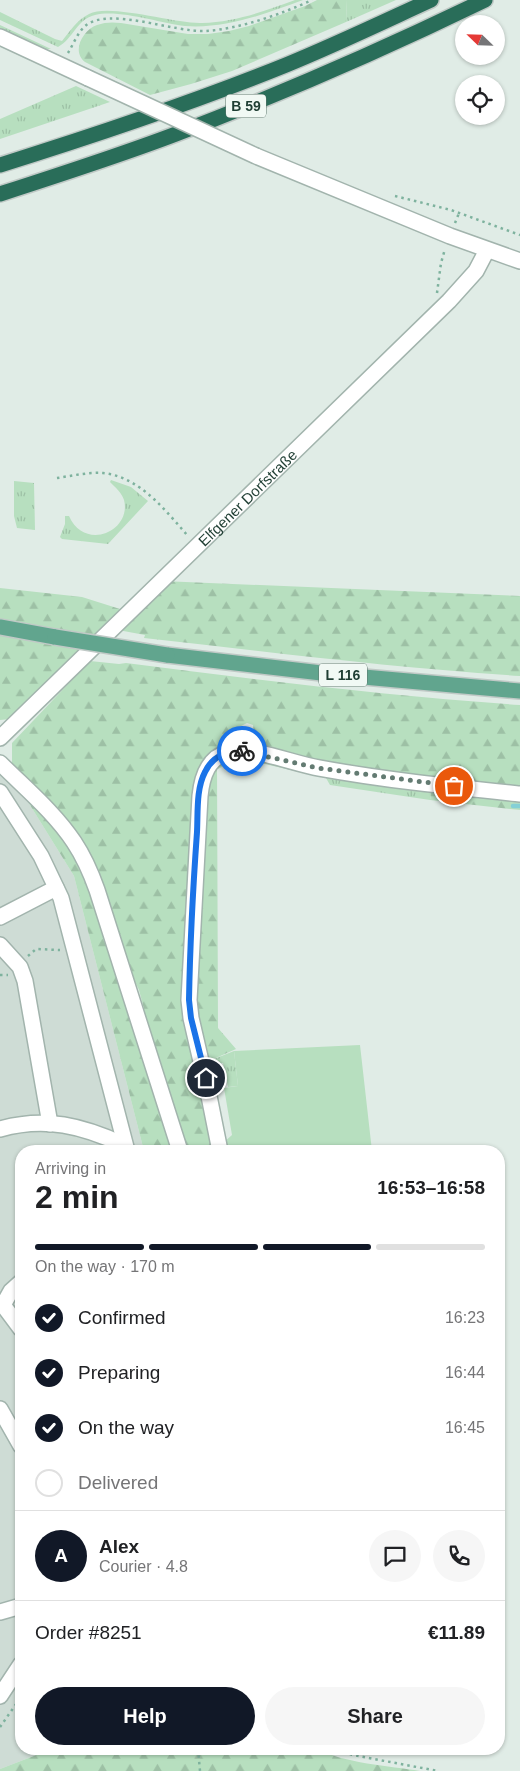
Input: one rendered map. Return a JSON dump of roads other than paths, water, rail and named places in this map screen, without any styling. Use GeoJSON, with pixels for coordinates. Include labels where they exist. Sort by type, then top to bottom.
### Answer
{"type":"FeatureCollection","features":[{"type":"Feature","properties":{"kind":"highway","name":"B 59"},"geometry":{"type":"LineString","coordinates":[[0,165],[146,117],[250,79],[355,35],[431,0]]}},
{"type":"Feature","properties":{"kind":"highway","name":"B 59"},"geometry":{"type":"LineString","coordinates":[[0,194],[131,150],[294,87],[373,53],[485,0]]}},
{"type":"Feature","properties":{"kind":"main road","name":"L 116"},"geometry":{"type":"LineString","coordinates":[[0,627],[167,655],[330,674],[520,691]]}},
{"type":"Feature","properties":{"kind":"street"},"geometry":{"type":"LineString","coordinates":[[0,37],[256,156],[450,236],[520,261]]}},
{"type":"Feature","properties":{"kind":"street","name":"Elfgener Dorfstraße"},"geometry":{"type":"LineString","coordinates":[[0,738],[198,547],[454,295],[476,271],[487,250]]}},
{"type":"Feature","properties":{"kind":"street"},"geometry":{"type":"LineString","coordinates":[[219,1145],[208,1087],[191,1018],[189,1000],[200,796],[202,778],[210,764],[220,755],[227,752],[246,751],[333,771],[520,794]]}},
{"type":"Feature","properties":{"kind":"street"},"geometry":{"type":"LineString","coordinates":[[0,763],[64,828],[80,852],[89,871],[97,890],[178,1145]]}},
{"type":"Feature","properties":{"kind":"street"},"geometry":{"type":"LineString","coordinates":[[0,793],[32,841],[64,908],[125,1145]]}},
{"type":"Feature","properties":{"kind":"street"},"geometry":{"type":"LineString","coordinates":[[0,917],[56,888]]}},
{"type":"Feature","properties":{"kind":"street"},"geometry":{"type":"LineString","coordinates":[[0,945],[20,967],[27,985],[50,1124]]}},
{"type":"Feature","properties":{"kind":"street"},"geometry":{"type":"LineString","coordinates":[[0,1129],[22,1124],[50,1124],[88,1130],[120,1145]]}},
{"type":"Feature","properties":{"kind":"street"},"geometry":{"type":"LineString","coordinates":[[15,1288],[2,1308],[15,1323]]}},
{"type":"Feature","properties":{"kind":"street"},"geometry":{"type":"LineString","coordinates":[[0,1409],[15,1435]]}},
{"type":"Feature","properties":{"kind":"street"},"geometry":{"type":"LineString","coordinates":[[0,1612],[15,1608]]}},
{"type":"Feature","properties":{"kind":"street"},"geometry":{"type":"LineString","coordinates":[[0,1696],[15,1673]]}},
{"type":"Feature","properties":{"kind":"waterway"},"geometry":{"type":"LineString","coordinates":[[513,806],[520,806]]}}]}
